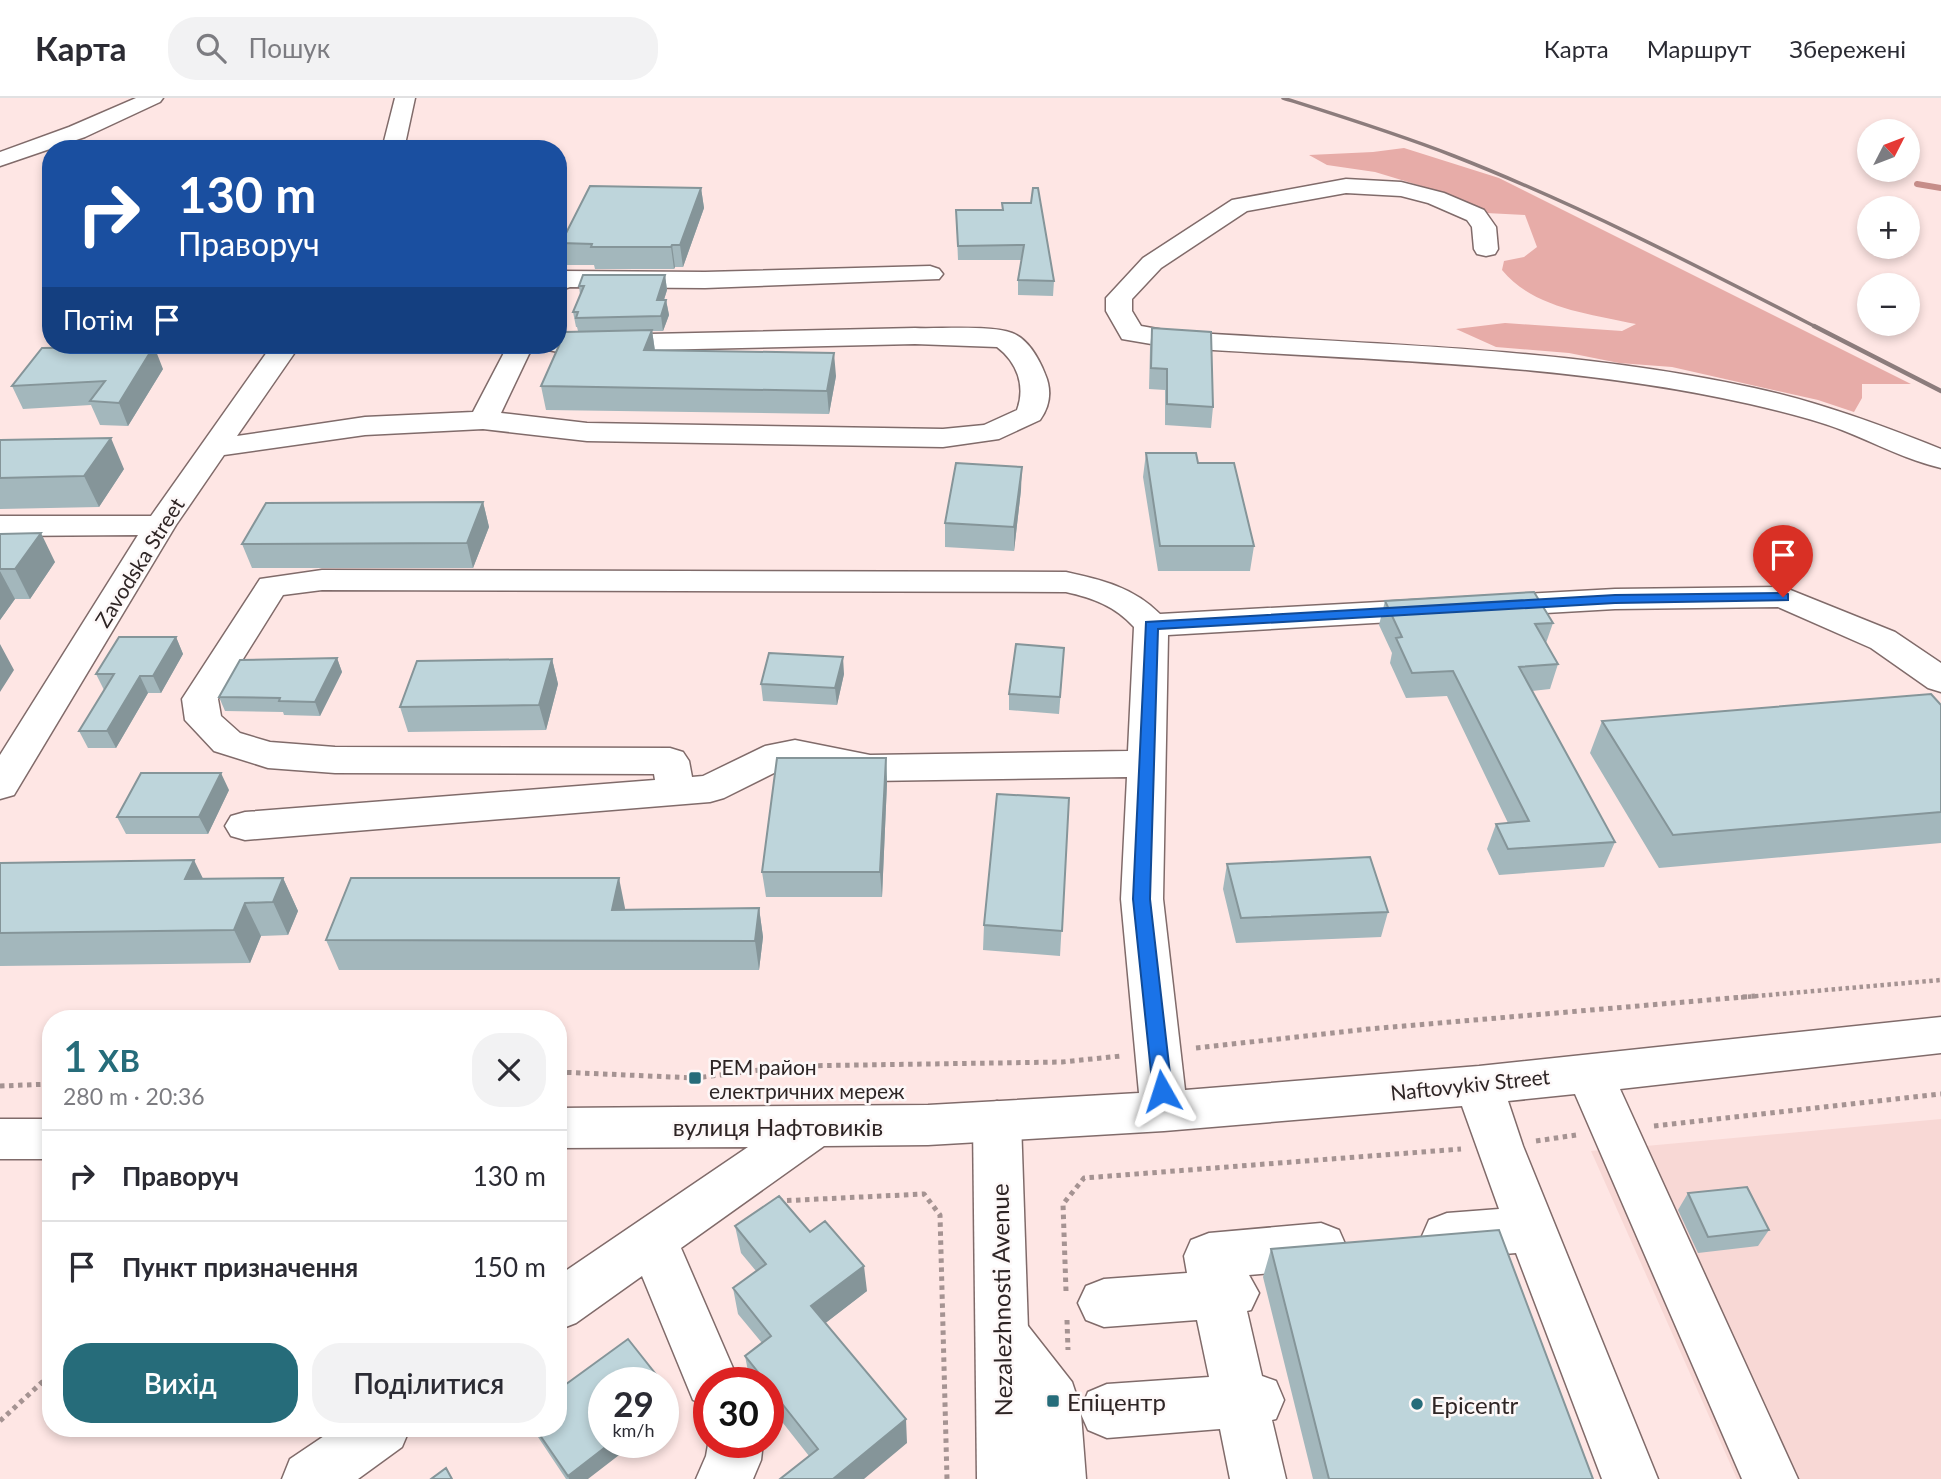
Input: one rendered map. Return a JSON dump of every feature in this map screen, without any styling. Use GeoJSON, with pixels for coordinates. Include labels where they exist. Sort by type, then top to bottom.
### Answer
{"type":"FeatureCollection","features":[{"type":"Feature","properties":{"kind":"street"},"geometry":{"type":"LineString","coordinates":[[54,140],[152,98]]}},
{"type":"Feature","properties":{"kind":"street"},"geometry":{"type":"LineString","coordinates":[[395,140],[405,98]]}},
{"type":"Feature","properties":{"kind":"street"},"geometry":{"type":"LineString","coordinates":[[0,159],[42,144]]}},
{"type":"Feature","properties":{"kind":"street"},"geometry":{"type":"LineString","coordinates":[[1486,249],[1484,227],[1476,215],[1401,188],[1346,186],[1286,195],[1240,205],[1152,263],[1119,298],[1119,311],[1131,333],[1169,339],[1511,359],[1693,384],[1795,405],[1902,441],[1941,459]]}},
{"type":"Feature","properties":{"kind":"street"},"geometry":{"type":"LineString","coordinates":[[567,279],[705,280],[930,274]]}},
{"type":"Feature","properties":{"kind":"street"},"geometry":{"type":"LineString","coordinates":[[213,448],[365,426],[483,420],[587,432],[943,438],[977,436],[1004,431],[1030,414],[1036,393],[1024,357],[1011,342],[1002,339],[915,336],[567,344]]}},
{"type":"Feature","properties":{"kind":"street","name":"Zavodska Street"},"geometry":{"type":"LineString","coordinates":[[0,786],[160,525],[280,354]]}},
{"type":"Feature","properties":{"kind":"street"},"geometry":{"type":"LineString","coordinates":[[483,420],[516,354]]}},
{"type":"Feature","properties":{"kind":"street"},"geometry":{"type":"LineString","coordinates":[[0,526],[160,525]]}},
{"type":"Feature","properties":{"kind":"street"},"geometry":{"type":"LineString","coordinates":[[676,791],[670,761],[335,760],[268,755],[227,742],[203,720],[200,699],[272,586],[323,580],[1066,582],[1111,592],[1136,608],[1151,625],[1142,899],[1164,1111]]}},
{"type":"Feature","properties":{"kind":"street"},"geometry":{"type":"LineString","coordinates":[[1151,625],[1615,599],[1783,597],[1883,639],[1941,680]]}},
{"type":"Feature","properties":{"kind":"street"},"geometry":{"type":"LineString","coordinates":[[245,826],[710,789],[778,755],[795,753],[870,768],[1146,764]]}},
{"type":"Feature","properties":{"kind":"street","name":"Naftovykiv Street"},"geometry":{"type":"LineString","coordinates":[[998,1121],[1164,1111],[1479,1085],[1941,1035]]}},
{"type":"Feature","properties":{"kind":"street"},"geometry":{"type":"LineString","coordinates":[[1589,1072],[1770,1479]]}},
{"type":"Feature","properties":{"kind":"street"},"geometry":{"type":"LineString","coordinates":[[1479,1085],[1499,1146],[1630,1479]]}},
{"type":"Feature","properties":{"kind":"street","name":"вулиця Нафтовиків"},"geometry":{"type":"LineString","coordinates":[[567,1128],[928,1125],[998,1121]]}},
{"type":"Feature","properties":{"kind":"street","name":"Nezalezhnosti Avenue"},"geometry":{"type":"LineString","coordinates":[[998,1121],[1005,1479]]}},
{"type":"Feature","properties":{"kind":"street"},"geometry":{"type":"LineString","coordinates":[[567,1300],[817,1125]]}},
{"type":"Feature","properties":{"kind":"street"},"geometry":{"type":"LineString","coordinates":[[0,1139],[42,1139]]}},
{"type":"Feature","properties":{"kind":"street"},"geometry":{"type":"LineString","coordinates":[[1079,1302],[1380,1248],[1535,1236]]}},
{"type":"Feature","properties":{"kind":"street"},"geometry":{"type":"LineString","coordinates":[[652,1240],[706,1367]]}},
{"type":"Feature","properties":{"kind":"street"},"geometry":{"type":"LineString","coordinates":[[1226,1277],[1249,1401],[1258,1479]]}},
{"type":"Feature","properties":{"kind":"street"},"geometry":{"type":"LineString","coordinates":[[1002,1335],[1053,1401],[1058,1479]]}},
{"type":"Feature","properties":{"kind":"street"},"geometry":{"type":"LineString","coordinates":[[1107,1411],[1249,1401]]}},
{"type":"Feature","properties":{"kind":"street"},"geometry":{"type":"LineString","coordinates":[[1249,1401],[1275,1479]]}},
{"type":"Feature","properties":{"kind":"street"},"geometry":{"type":"LineString","coordinates":[[310,1479],[370,1437]]}},
{"type":"Feature","properties":{"kind":"street"},"geometry":{"type":"LineString","coordinates":[[724,1479],[733,1458]]}},
{"type":"Feature","properties":{"kind":"path"},"geometry":{"type":"LineString","coordinates":[[567,1072],[695,1078],[793,1066],[1048,1062],[1369,1029],[1941,979]]}},
{"type":"Feature","properties":{"kind":"path"},"geometry":{"type":"LineString","coordinates":[[0,1086],[42,1084]]}},
{"type":"Feature","properties":{"kind":"path"},"geometry":{"type":"LineString","coordinates":[[1068,1360],[1079,1302],[1063,1204],[1084,1178],[1499,1146],[1615,1130],[1941,1094]]}},
{"type":"Feature","properties":{"kind":"path"},"geometry":{"type":"LineString","coordinates":[[768,1201],[924,1194],[940,1215],[947,1479]]}},
{"type":"Feature","properties":{"kind":"path"},"geometry":{"type":"LineString","coordinates":[[0,1421],[42,1382]]}},
{"type":"Feature","properties":{"kind":"shaded area"},"geometry":{"type":"Polygon","coordinates":[[[1404,148],[1499,178],[1911,384],[1862,384],[1862,398],[1854,412],[1818,400],[1672,367],[1619,363],[1569,353],[1496,347],[1456,329],[1505,323],[1622,331],[1636,324],[1563,308],[1515,283],[1502,270],[1504,261],[1524,257],[1537,247],[1525,215],[1486,213],[1428,188],[1375,172],[1327,165],[1309,155],[1404,148]]]}},
{"type":"Feature","properties":{"kind":"shaded area"},"geometry":{"type":"Polygon","coordinates":[[[1941,1119],[1941,1479],[1737,1479],[1591,1151],[1941,1119]]]}},
{"type":"Feature","properties":{"kind":"building"},"geometry":{"type":"Polygon","coordinates":[[[590,186],[701,188],[680,245],[591,247],[592,244],[567,243],[567,231],[590,186]]]}},
{"type":"Feature","properties":{"kind":"building"},"geometry":{"type":"Polygon","coordinates":[[[1033,188],[1038,188],[1054,281],[1018,280],[1024,245],[958,246],[956,210],[1003,210],[1002,203],[1031,203],[1033,188]]]}},
{"type":"Feature","properties":{"kind":"building"},"geometry":{"type":"Polygon","coordinates":[[[583,275],[665,275],[657,300],[666,300],[661,316],[576,318],[578,312],[573,312],[584,286],[579,286],[583,275]]]}},
{"type":"Feature","properties":{"kind":"building"},"geometry":{"type":"Polygon","coordinates":[[[1152,328],[1211,332],[1213,407],[1167,404],[1167,369],[1151,368],[1152,328]]]}},
{"type":"Feature","properties":{"kind":"building"},"geometry":{"type":"Polygon","coordinates":[[[652,330],[644,350],[834,353],[827,391],[541,386],[555,354],[567,354],[567,332],[652,330]]]}},
{"type":"Feature","properties":{"kind":"building"},"geometry":{"type":"Polygon","coordinates":[[[42,348],[42,354],[149,354],[119,403],[90,401],[105,381],[12,386],[42,348]]]}},
{"type":"Feature","properties":{"kind":"building"},"geometry":{"type":"Polygon","coordinates":[[[111,438],[84,476],[0,478],[0,440],[111,438]]]}},
{"type":"Feature","properties":{"kind":"building"},"geometry":{"type":"Polygon","coordinates":[[[1146,453],[1196,453],[1198,463],[1234,463],[1254,546],[1160,546],[1146,453]]]}},
{"type":"Feature","properties":{"kind":"building"},"geometry":{"type":"Polygon","coordinates":[[[956,463],[1022,467],[1014,527],[945,523],[956,463]]]}},
{"type":"Feature","properties":{"kind":"building"},"geometry":{"type":"Polygon","coordinates":[[[483,502],[467,543],[242,544],[266,503],[483,502]]]}},
{"type":"Feature","properties":{"kind":"building"},"geometry":{"type":"Polygon","coordinates":[[[41,533],[15,569],[0,569],[0,534],[41,533]]]}},
{"type":"Feature","properties":{"kind":"building"},"geometry":{"type":"Polygon","coordinates":[[[1534,592],[1553,623],[1535,624],[1558,664],[1519,667],[1615,842],[1508,849],[1496,824],[1529,821],[1453,671],[1412,673],[1396,638],[1402,637],[1385,601],[1534,592]]]}},
{"type":"Feature","properties":{"kind":"building"},"geometry":{"type":"Polygon","coordinates":[[[119,637],[176,637],[153,676],[140,676],[107,731],[79,731],[114,674],[96,674],[119,637]]]}},
{"type":"Feature","properties":{"kind":"building"},"geometry":{"type":"Polygon","coordinates":[[[1016,644],[1064,648],[1060,697],[1009,694],[1016,644]]]}},
{"type":"Feature","properties":{"kind":"building"},"geometry":{"type":"Polygon","coordinates":[[[769,653],[843,657],[835,688],[761,684],[769,653]]]}},
{"type":"Feature","properties":{"kind":"building"},"geometry":{"type":"Polygon","coordinates":[[[337,658],[315,702],[279,701],[280,698],[219,697],[240,660],[337,658]]]}},
{"type":"Feature","properties":{"kind":"building"},"geometry":{"type":"Polygon","coordinates":[[[552,659],[539,705],[400,707],[417,661],[552,659]]]}},
{"type":"Feature","properties":{"kind":"building"},"geometry":{"type":"Polygon","coordinates":[[[1931,694],[1941,705],[1941,812],[1673,835],[1602,721],[1931,694]]]}},
{"type":"Feature","properties":{"kind":"building"},"geometry":{"type":"Polygon","coordinates":[[[777,758],[886,758],[880,872],[762,872],[777,758]]]}},
{"type":"Feature","properties":{"kind":"building"},"geometry":{"type":"Polygon","coordinates":[[[141,773],[221,773],[199,817],[117,817],[141,773]]]}},
{"type":"Feature","properties":{"kind":"building"},"geometry":{"type":"Polygon","coordinates":[[[997,794],[1069,798],[1062,931],[984,925],[997,794]]]}},
{"type":"Feature","properties":{"kind":"building"},"geometry":{"type":"Polygon","coordinates":[[[1370,857],[1388,912],[1241,918],[1227,864],[1370,857]]]}},
{"type":"Feature","properties":{"kind":"building"},"geometry":{"type":"Polygon","coordinates":[[[194,860],[185,879],[283,878],[273,902],[245,903],[234,930],[0,933],[0,863],[194,860]]]}},
{"type":"Feature","properties":{"kind":"building"},"geometry":{"type":"Polygon","coordinates":[[[351,878],[619,878],[612,910],[759,908],[755,941],[326,940],[351,878]]]}},
{"type":"Feature","properties":{"kind":"building"},"geometry":{"type":"Polygon","coordinates":[[[1747,1187],[1769,1230],[1708,1237],[1688,1193],[1747,1187]]]}},
{"type":"Feature","properties":{"kind":"building"},"geometry":{"type":"Polygon","coordinates":[[[779,1196],[810,1232],[825,1221],[864,1266],[811,1306],[906,1419],[833,1479],[780,1479],[818,1449],[784,1406],[784,1367],[754,1367],[745,1356],[771,1336],[733,1288],[766,1264],[735,1226],[779,1196]]]}},
{"type":"Feature","properties":{"kind":"building","name":"Epicentr"},"geometry":{"type":"Polygon","coordinates":[[[1499,1230],[1593,1479],[1329,1479],[1271,1249],[1499,1230]]]}},
{"type":"Feature","properties":{"kind":"building"},"geometry":{"type":"Polygon","coordinates":[[[628,1339],[650,1367],[590,1367],[628,1339]]]}},
{"type":"Feature","properties":{"kind":"building"},"geometry":{"type":"Polygon","coordinates":[[[588,1368],[588,1458],[591,1458],[568,1476],[541,1437],[567,1437],[567,1383],[588,1368]]]}},
{"type":"Feature","properties":{"kind":"building"},"geometry":{"type":"Polygon","coordinates":[[[446,1468],[452,1479],[431,1479],[446,1468]]]}},
{"type":"Feature","properties":{"kind":"waterway"},"geometry":{"type":"LineString","coordinates":[[1917,184],[1941,188]]}},
{"type":"Feature","properties":{"kind":"railway"},"geometry":{"type":"LineString","coordinates":[[1283,98],[1412,140],[1501,175],[1638,238],[1818,328]]}},
{"type":"Feature","properties":{"kind":"railway"},"geometry":{"type":"LineString","coordinates":[[1814,326],[1941,391]]}},
{"type":"Feature","properties":{"kind":"place","name":"РЕМ район електричних мереж"},"geometry":{"type":"Point","coordinates":[695,1078]}},
{"type":"Feature","properties":{"kind":"place","name":"Епіцентр"},"geometry":{"type":"Point","coordinates":[1053,1401]}},
{"type":"Feature","properties":{"kind":"place","name":"Epicentr"},"geometry":{"type":"Point","coordinates":[1417,1404]}},
{"type":"Feature","properties":{"kind":"route"},"geometry":{"type":"LineString","coordinates":[[1162,1091],[1142,899],[1151,625],[1615,599],[1783,597]]}}]}
